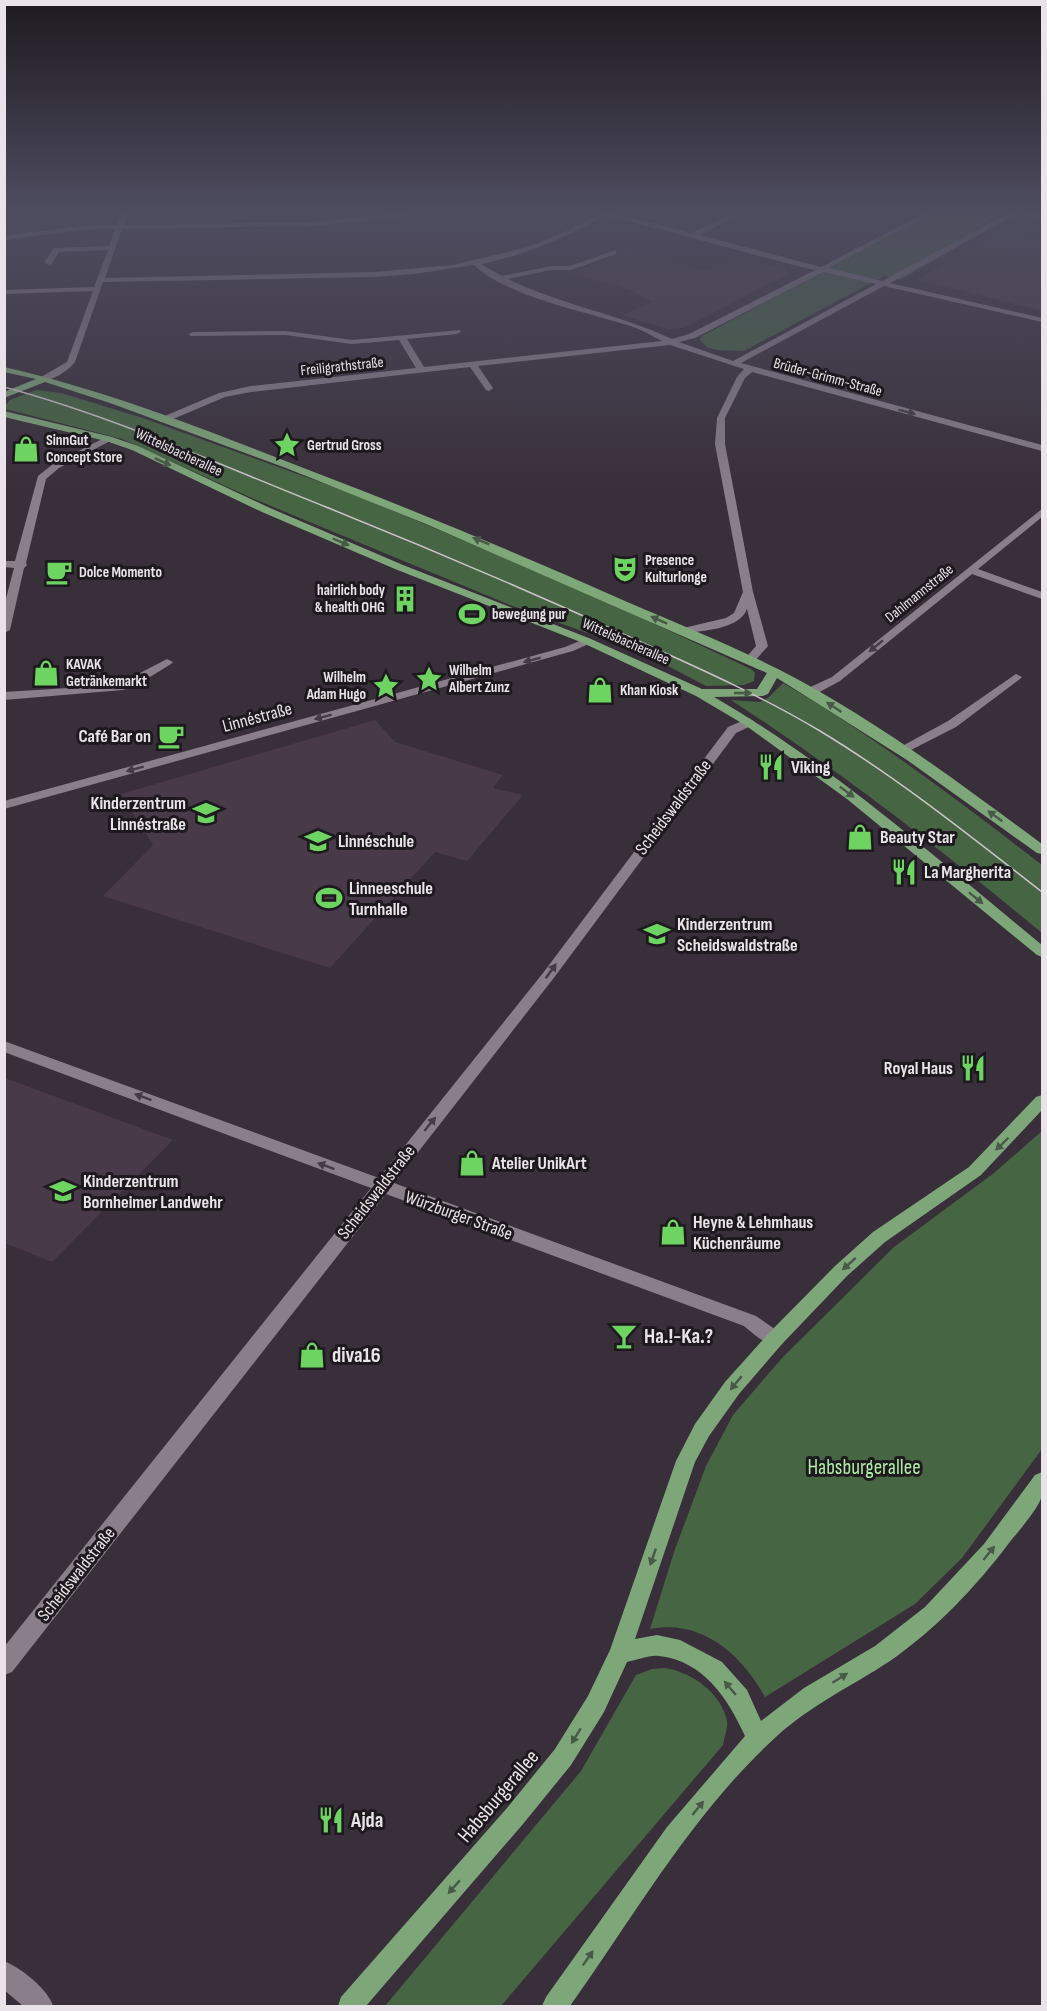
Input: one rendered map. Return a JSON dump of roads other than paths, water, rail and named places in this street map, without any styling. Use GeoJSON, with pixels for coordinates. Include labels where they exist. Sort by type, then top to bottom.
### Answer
{"type":"FeatureCollection","features":[{"type":"Feature","properties":{"kind":"main road","name":"Wittelsbacherallee"},"geometry":{"type":"LineString","coordinates":[[4,369],[44,379],[164,420],[381,500],[492,546],[774,672],[810,692],[900,750],[1042,850]]}},
{"type":"Feature","properties":{"kind":"main road"},"geometry":{"type":"LineString","coordinates":[[4,395],[44,379]]}},
{"type":"Feature","properties":{"kind":"main road","name":"Wittelsbacherallee"},"geometry":{"type":"LineString","coordinates":[[4,414],[109,439],[135,448],[266,510],[389,563],[587,641],[700,693],[748,722],[852,796],[1042,952]]}},
{"type":"Feature","properties":{"kind":"main road"},"geometry":{"type":"LineString","coordinates":[[700,693],[759,693],[764,691],[774,672]]}},
{"type":"Feature","properties":{"kind":"main road","name":"Habsburgerallee"},"geometry":{"type":"LineString","coordinates":[[350,2007],[563,1757],[596,1704],[620,1653],[686,1461],[702,1430],[732,1388],[775,1339],[841,1271],[879,1237],[975,1171],[1042,1101]]}},
{"type":"Feature","properties":{"kind":"main road"},"geometry":{"type":"LineString","coordinates":[[556,2006],[661,1854],[758,1739],[801,1702],[886,1651],[918,1626],[976,1570],[1042,1481]]}},
{"type":"Feature","properties":{"kind":"main road"},"geometry":{"type":"LineString","coordinates":[[620,1653],[657,1645],[680,1650],[714,1668],[739,1698],[758,1739]]}},
{"type":"Feature","properties":{"kind":"street"},"geometry":{"type":"LineString","coordinates":[[44,379],[71,362],[92,303]]}},
{"type":"Feature","properties":{"kind":"street","name":"Brüder-Grimm-Straße"},"geometry":{"type":"LineString","coordinates":[[562,303],[638,326],[657,333],[671,342],[750,369],[1042,448]]}},
{"type":"Feature","properties":{"kind":"street"},"geometry":{"type":"LineString","coordinates":[[671,342],[692,336],[756,303]]}},
{"type":"Feature","properties":{"kind":"street"},"geometry":{"type":"LineString","coordinates":[[734,364],[849,303]]}},
{"type":"Feature","properties":{"kind":"street"},"geometry":{"type":"LineString","coordinates":[[967,303],[1042,320]]}},
{"type":"Feature","properties":{"kind":"street"},"geometry":{"type":"LineString","coordinates":[[1028,317],[1039,310]]}},
{"type":"Feature","properties":{"kind":"street"},"geometry":{"type":"LineString","coordinates":[[193,334],[286,333],[352,342],[457,332]]}},
{"type":"Feature","properties":{"kind":"street"},"geometry":{"type":"LineString","coordinates":[[402,338],[422,371]]}},
{"type":"Feature","properties":{"kind":"street","name":"Freiligrathstraße"},"geometry":{"type":"LineString","coordinates":[[164,420],[233,392],[671,342]]}},
{"type":"Feature","properties":{"kind":"street"},"geometry":{"type":"LineString","coordinates":[[474,365],[489,388]]}},
{"type":"Feature","properties":{"kind":"street"},"geometry":{"type":"LineString","coordinates":[[749,661],[762,646],[748,592],[720,444],[721,418],[741,376],[750,369]]}},
{"type":"Feature","properties":{"kind":"street"},"geometry":{"type":"LineString","coordinates":[[4,630],[22,564],[41,478],[56,466],[109,439]]}},
{"type":"Feature","properties":{"kind":"street","name":"Dahlmannstraße"},"geometry":{"type":"LineString","coordinates":[[810,692],[836,679],[1042,512]]}},
{"type":"Feature","properties":{"kind":"street"},"geometry":{"type":"LineString","coordinates":[[4,564],[22,564]]}},
{"type":"Feature","properties":{"kind":"street"},"geometry":{"type":"LineString","coordinates":[[971,570],[1042,596]]}},
{"type":"Feature","properties":{"kind":"street"},"geometry":{"type":"LineString","coordinates":[[683,631],[730,621],[739,615],[748,592]]}},
{"type":"Feature","properties":{"kind":"street","name":"Linnéstraße"},"geometry":{"type":"LineString","coordinates":[[4,805],[569,649],[587,641]]}},
{"type":"Feature","properties":{"kind":"street"},"geometry":{"type":"LineString","coordinates":[[4,696],[119,688],[133,683],[167,662]]}},
{"type":"Feature","properties":{"kind":"street"},"geometry":{"type":"LineString","coordinates":[[900,750],[952,724],[1016,677]]}},
{"type":"Feature","properties":{"kind":"street","name":"Scheidswaldstraße"},"geometry":{"type":"LineString","coordinates":[[4,1665],[548,976],[732,730],[748,722]]}},
{"type":"Feature","properties":{"kind":"street","name":"Würzburger Straße"},"geometry":{"type":"LineString","coordinates":[[4,1046],[750,1321],[775,1339]]}},
{"type":"Feature","properties":{"kind":"street"},"geometry":{"type":"LineString","coordinates":[[4,1973],[41,2007]]}},
{"type":"Feature","properties":{"kind":"tram line"},"geometry":{"type":"LineString","coordinates":[[4,387],[86,412],[207,458],[485,573],[733,684],[849,749],[933,808],[1042,892]]}},
{"type":"Feature","properties":{"kind":"place","name":"Gertrud Gross"},"geometry":{"type":"Point","coordinates":[287,445]}},
{"type":"Feature","properties":{"kind":"place","name":"SinnGut Concept Store"},"geometry":{"type":"Point","coordinates":[26,449]}},
{"type":"Feature","properties":{"kind":"place","name":"Presence Kulturlonge"},"geometry":{"type":"Point","coordinates":[625,569]}},
{"type":"Feature","properties":{"kind":"place","name":"Dolce Momento"},"geometry":{"type":"Point","coordinates":[59,572]}},
{"type":"Feature","properties":{"kind":"place","name":"hairlich body & health OHG"},"geometry":{"type":"Point","coordinates":[405,599]}},
{"type":"Feature","properties":{"kind":"place","name":"bewegung pur"},"geometry":{"type":"Point","coordinates":[472,614]}},
{"type":"Feature","properties":{"kind":"place","name":"KAVAK Getränkemarkt"},"geometry":{"type":"Point","coordinates":[46,673]}},
{"type":"Feature","properties":{"kind":"place","name":"Wilhelm Albert Zunz"},"geometry":{"type":"Point","coordinates":[429,679]}},
{"type":"Feature","properties":{"kind":"place","name":"Wilhelm Adam Hugo"},"geometry":{"type":"Point","coordinates":[386,686]}},
{"type":"Feature","properties":{"kind":"place","name":"Khan Kiosk"},"geometry":{"type":"Point","coordinates":[600,690]}},
{"type":"Feature","properties":{"kind":"place","name":"Café Bar on"},"geometry":{"type":"Point","coordinates":[171,736]}},
{"type":"Feature","properties":{"kind":"place","name":"Viking"},"geometry":{"type":"Point","coordinates":[771,767]}},
{"type":"Feature","properties":{"kind":"place","name":"Kinderzentrum Linnéstraße"},"geometry":{"type":"Point","coordinates":[206,813]}},
{"type":"Feature","properties":{"kind":"place","name":"Beauty Star"},"geometry":{"type":"Point","coordinates":[860,837]}},
{"type":"Feature","properties":{"kind":"place","name":"Linnéschule"},"geometry":{"type":"Point","coordinates":[318,841]}},
{"type":"Feature","properties":{"kind":"place","name":"La Margherita"},"geometry":{"type":"Point","coordinates":[904,872]}},
{"type":"Feature","properties":{"kind":"place","name":"Linneeschule Turnhalle"},"geometry":{"type":"Point","coordinates":[329,898]}},
{"type":"Feature","properties":{"kind":"place","name":"Kinderzentrum Scheidswaldstraße"},"geometry":{"type":"Point","coordinates":[657,934]}},
{"type":"Feature","properties":{"kind":"place","name":"Royal Haus"},"geometry":{"type":"Point","coordinates":[973,1068]}},
{"type":"Feature","properties":{"kind":"place","name":"Atelier UnikArt"},"geometry":{"type":"Point","coordinates":[472,1163]}},
{"type":"Feature","properties":{"kind":"place","name":"Kinderzentrum Bornheimer Landwehr"},"geometry":{"type":"Point","coordinates":[63,1191]}},
{"type":"Feature","properties":{"kind":"place","name":"Heyne & Lehmhaus Küchenräume"},"geometry":{"type":"Point","coordinates":[673,1232]}},
{"type":"Feature","properties":{"kind":"place","name":"Ha.!-Ka.?"},"geometry":{"type":"Point","coordinates":[624,1336]}},
{"type":"Feature","properties":{"kind":"place","name":"diva16"},"geometry":{"type":"Point","coordinates":[312,1355]}},
{"type":"Feature","properties":{"kind":"place","name":"Ajda"},"geometry":{"type":"Point","coordinates":[331,1820]}}]}
